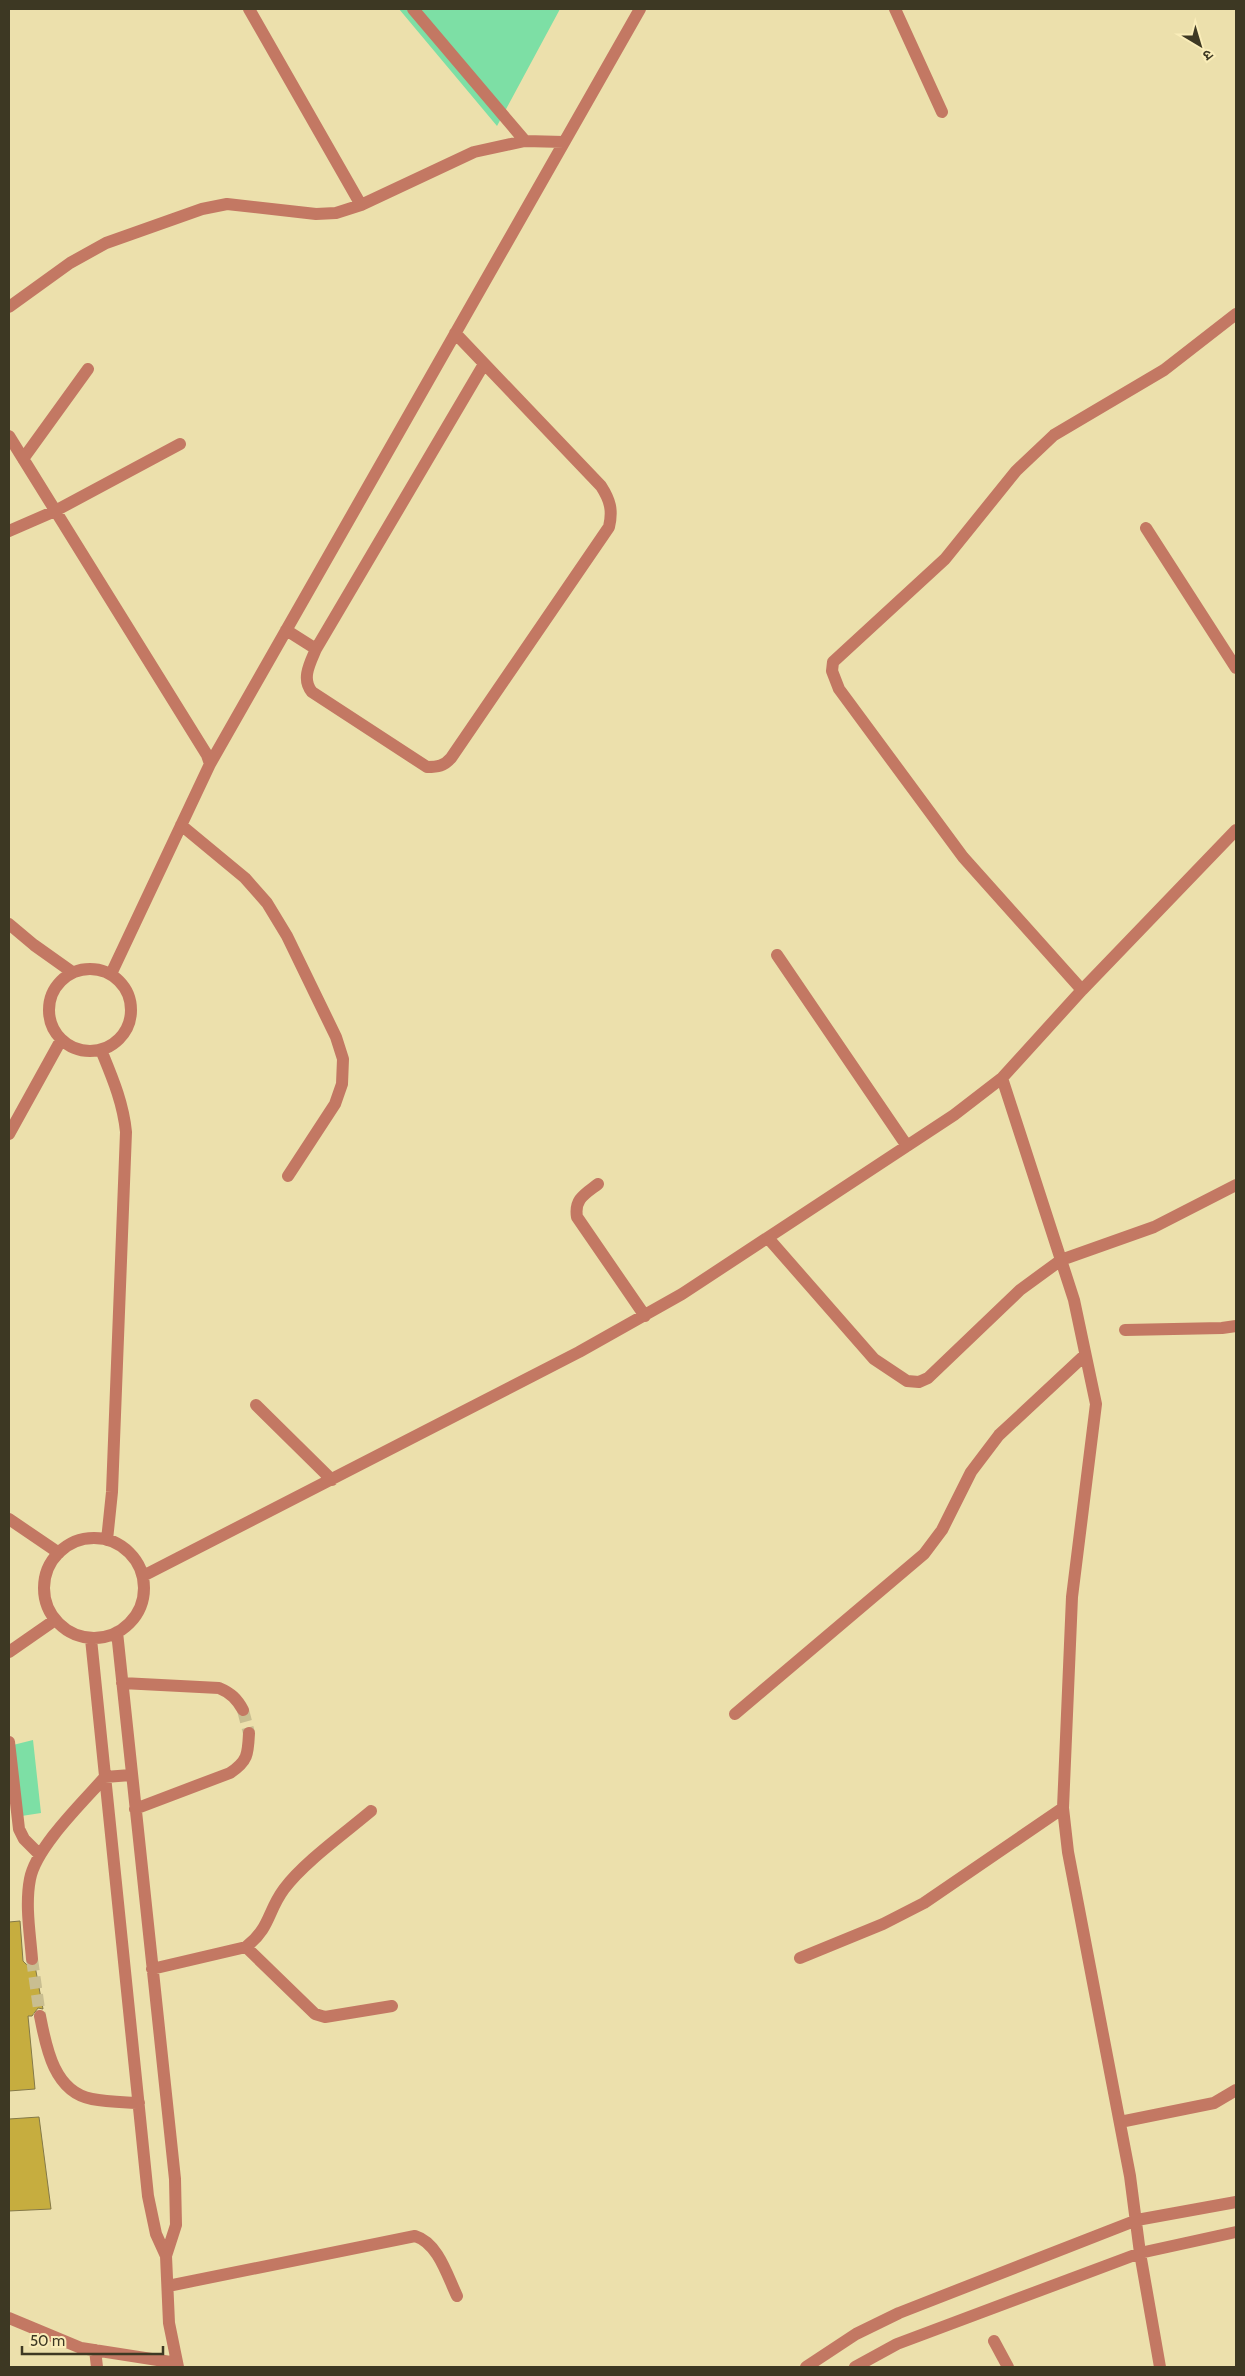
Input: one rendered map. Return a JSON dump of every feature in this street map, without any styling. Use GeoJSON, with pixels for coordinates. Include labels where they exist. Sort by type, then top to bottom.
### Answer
{"type":"FeatureCollection","features":[{"type":"Feature","properties":{"kind":"street"},"geometry":{"type":"LineString","coordinates":[[249,9],[361,205]]}},
{"type":"Feature","properties":{"kind":"street"},"geometry":{"type":"LineString","coordinates":[[413,9],[525,140]]}},
{"type":"Feature","properties":{"kind":"street"},"geometry":{"type":"LineString","coordinates":[[111,974],[210,764],[640,9]]}},
{"type":"Feature","properties":{"kind":"street"},"geometry":{"type":"LineString","coordinates":[[895,9],[942,112]]}},
{"type":"Feature","properties":{"kind":"street"},"geometry":{"type":"LineString","coordinates":[[9,308],[70,263],[106,243],[202,208],[227,204],[316,214],[336,213],[361,205],[474,152],[525,140],[564,142]]}},
{"type":"Feature","properties":{"kind":"street"},"geometry":{"type":"LineString","coordinates":[[1082,990],[963,856],[839,689],[832,670],[833,662],[945,559],[1016,471],[1054,435],[1164,370],[1236,314]]}},
{"type":"Feature","properties":{"kind":"street"},"geometry":{"type":"LineString","coordinates":[[455,333],[601,486],[610,500],[612,514],[609,527],[446,764],[427,767],[312,692],[306,679],[316,650],[484,364]]}},
{"type":"Feature","properties":{"kind":"street"},"geometry":{"type":"LineString","coordinates":[[23,459],[88,369]]}},
{"type":"Feature","properties":{"kind":"street"},"geometry":{"type":"LineString","coordinates":[[9,436],[207,755],[210,764]]}},
{"type":"Feature","properties":{"kind":"street"},"geometry":{"type":"LineString","coordinates":[[9,531],[55,511],[180,444]]}},
{"type":"Feature","properties":{"kind":"street"},"geometry":{"type":"LineString","coordinates":[[1146,528],[1236,668]]}},
{"type":"Feature","properties":{"kind":"street"},"geometry":{"type":"LineString","coordinates":[[286,630],[316,650]]}},
{"type":"Feature","properties":{"kind":"street"},"geometry":{"type":"LineString","coordinates":[[181,824],[244,878],[267,903],[287,936],[336,1037],[341,1052],[343,1059],[342,1084],[335,1104],[288,1176]]}},
{"type":"Feature","properties":{"kind":"street"},"geometry":{"type":"LineString","coordinates":[[143,1576],[332,1480],[645,1316],[768,1238],[954,1115],[1002,1078],[1082,990],[1236,830]]}},
{"type":"Feature","properties":{"kind":"street"},"geometry":{"type":"LineString","coordinates":[[9,924],[34,945],[72,972]]}},
{"type":"Feature","properties":{"kind":"street"},"geometry":{"type":"LineString","coordinates":[[777,955],[907,1146]]}},
{"type":"Feature","properties":{"kind":"street"},"geometry":{"type":"LineString","coordinates":[[92,969],[111,974],[121,982],[128,993],[132,1006],[130,1021],[124,1034],[114,1044],[101,1050],[87,1052],[73,1048],[61,1040],[52,1029],[48,1016],[53,990],[61,980],[72,972],[92,969]]}},
{"type":"Feature","properties":{"kind":"street"},"geometry":{"type":"LineString","coordinates":[[9,1134],[61,1040]]}},
{"type":"Feature","properties":{"kind":"street"},"geometry":{"type":"LineString","coordinates":[[101,1050],[117,1088],[124,1112],[126,1132],[112,1492],[107,1540]]}},
{"type":"Feature","properties":{"kind":"street"},"geometry":{"type":"LineString","coordinates":[[1002,1078],[1074,1300],[1096,1404],[1072,1597],[1063,1808],[1068,1852],[1124,2140],[1140,2253],[1160,2367]]}},
{"type":"Feature","properties":{"kind":"street"},"geometry":{"type":"LineString","coordinates":[[598,1184],[578,1200],[575,1207],[577,1217],[645,1316]]}},
{"type":"Feature","properties":{"kind":"street"},"geometry":{"type":"LineString","coordinates":[[768,1238],[863,1348],[907,1381],[919,1382],[928,1378],[1020,1290],[1061,1260],[1154,1227],[1236,1185]]}},
{"type":"Feature","properties":{"kind":"street"},"geometry":{"type":"LineString","coordinates":[[1125,1330],[1236,1326]]}},
{"type":"Feature","properties":{"kind":"street"},"geometry":{"type":"LineString","coordinates":[[735,1714],[924,1554],[942,1530],[972,1472],[999,1435],[1085,1355]]}},
{"type":"Feature","properties":{"kind":"street"},"geometry":{"type":"LineString","coordinates":[[256,1405],[332,1480]]}},
{"type":"Feature","properties":{"kind":"street"},"geometry":{"type":"LineString","coordinates":[[9,1519],[59,1553]]}},
{"type":"Feature","properties":{"kind":"street"},"geometry":{"type":"LineString","coordinates":[[90,1538],[107,1540],[123,1547],[134,1558],[143,1576],[143,1602],[136,1617],[117,1632],[91,1639],[65,1629],[54,1620],[46,1601],[44,1584],[49,1567],[59,1553],[74,1543],[90,1538]]}},
{"type":"Feature","properties":{"kind":"street"},"geometry":{"type":"LineString","coordinates":[[9,1652],[54,1620]]}},
{"type":"Feature","properties":{"kind":"street"},"geometry":{"type":"LineString","coordinates":[[117,1632],[177,2208],[176,2225],[166,2256]]}},
{"type":"Feature","properties":{"kind":"street"},"geometry":{"type":"LineString","coordinates":[[9,2318],[81,2348],[178,2365],[169,2324],[166,2256],[156,2234],[148,2196],[91,1639]]}},
{"type":"Feature","properties":{"kind":"street"},"geometry":{"type":"LineString","coordinates":[[122,1683],[219,1688],[238,1700],[243,1710]]}},
{"type":"Feature","properties":{"kind":"street"},"geometry":{"type":"LineString","coordinates":[[135,1809],[230,1773],[240,1766],[248,1755],[248,1734]]}},
{"type":"Feature","properties":{"kind":"street"},"geometry":{"type":"LineString","coordinates":[[9,1742],[19,1829],[24,1839],[40,1855]]}},
{"type":"Feature","properties":{"kind":"street"},"geometry":{"type":"LineString","coordinates":[[32,1959],[28,1898],[30,1876],[40,1855],[50,1840],[105,1777],[131,1775]]}},
{"type":"Feature","properties":{"kind":"street"},"geometry":{"type":"LineString","coordinates":[[800,1958],[883,1924],[924,1903],[1063,1808]]}},
{"type":"Feature","properties":{"kind":"street"},"geometry":{"type":"LineString","coordinates":[[152,1969],[246,1946],[258,1937],[268,1924],[276,1902],[297,1875],[371,1811]]}},
{"type":"Feature","properties":{"kind":"street"},"geometry":{"type":"LineString","coordinates":[[246,1946],[315,2014],[325,2017],[392,2006]]}},
{"type":"Feature","properties":{"kind":"street"},"geometry":{"type":"LineString","coordinates":[[40,2016],[46,2050],[62,2080],[73,2090],[90,2099],[139,2103]]}},
{"type":"Feature","properties":{"kind":"street"},"geometry":{"type":"LineString","coordinates":[[1120,2122],[1214,2103],[1236,2090]]}},
{"type":"Feature","properties":{"kind":"street"},"geometry":{"type":"LineString","coordinates":[[806,2367],[856,2334],[899,2313],[1136,2220],[1236,2202]]}},
{"type":"Feature","properties":{"kind":"street"},"geometry":{"type":"LineString","coordinates":[[855,2367],[897,2344],[1140,2253],[1236,2232]]}},
{"type":"Feature","properties":{"kind":"street"},"geometry":{"type":"LineString","coordinates":[[168,2286],[415,2236],[425,2239],[433,2247],[457,2296]]}},
{"type":"Feature","properties":{"kind":"street"},"geometry":{"type":"LineString","coordinates":[[994,2341],[1008,2367]]}},
{"type":"Feature","properties":{"kind":"street"},"geometry":{"type":"LineString","coordinates":[[95,2350],[97,2367]]}},
{"type":"Feature","properties":{"kind":"green space"},"geometry":{"type":"Polygon","coordinates":[[[399,9],[560,9],[497,126],[399,9]]]}},
{"type":"Feature","properties":{"kind":"green space"},"geometry":{"type":"Polygon","coordinates":[[[33,1740],[41,1813],[15,1817],[9,1746],[33,1740]]]}},
{"type":"Feature","properties":{"kind":"building"},"geometry":{"type":"Polygon","coordinates":[[[20,1921],[23,1961],[29,1967],[35,1966],[43,2009],[38,2008],[32,2016],[28,2016],[35,2089],[9,2091],[9,1922],[20,1921]]]}},
{"type":"Feature","properties":{"kind":"building"},"geometry":{"type":"Polygon","coordinates":[[[39,2117],[51,2209],[9,2211],[9,2119],[39,2117]]]}},
{"type":"Feature","properties":{"kind":"tunnel"},"geometry":{"type":"LineString","coordinates":[[243,1710],[249,1733]]}},
{"type":"Feature","properties":{"kind":"tunnel"},"geometry":{"type":"LineString","coordinates":[[32,1959],[40,2016]]}}]}
